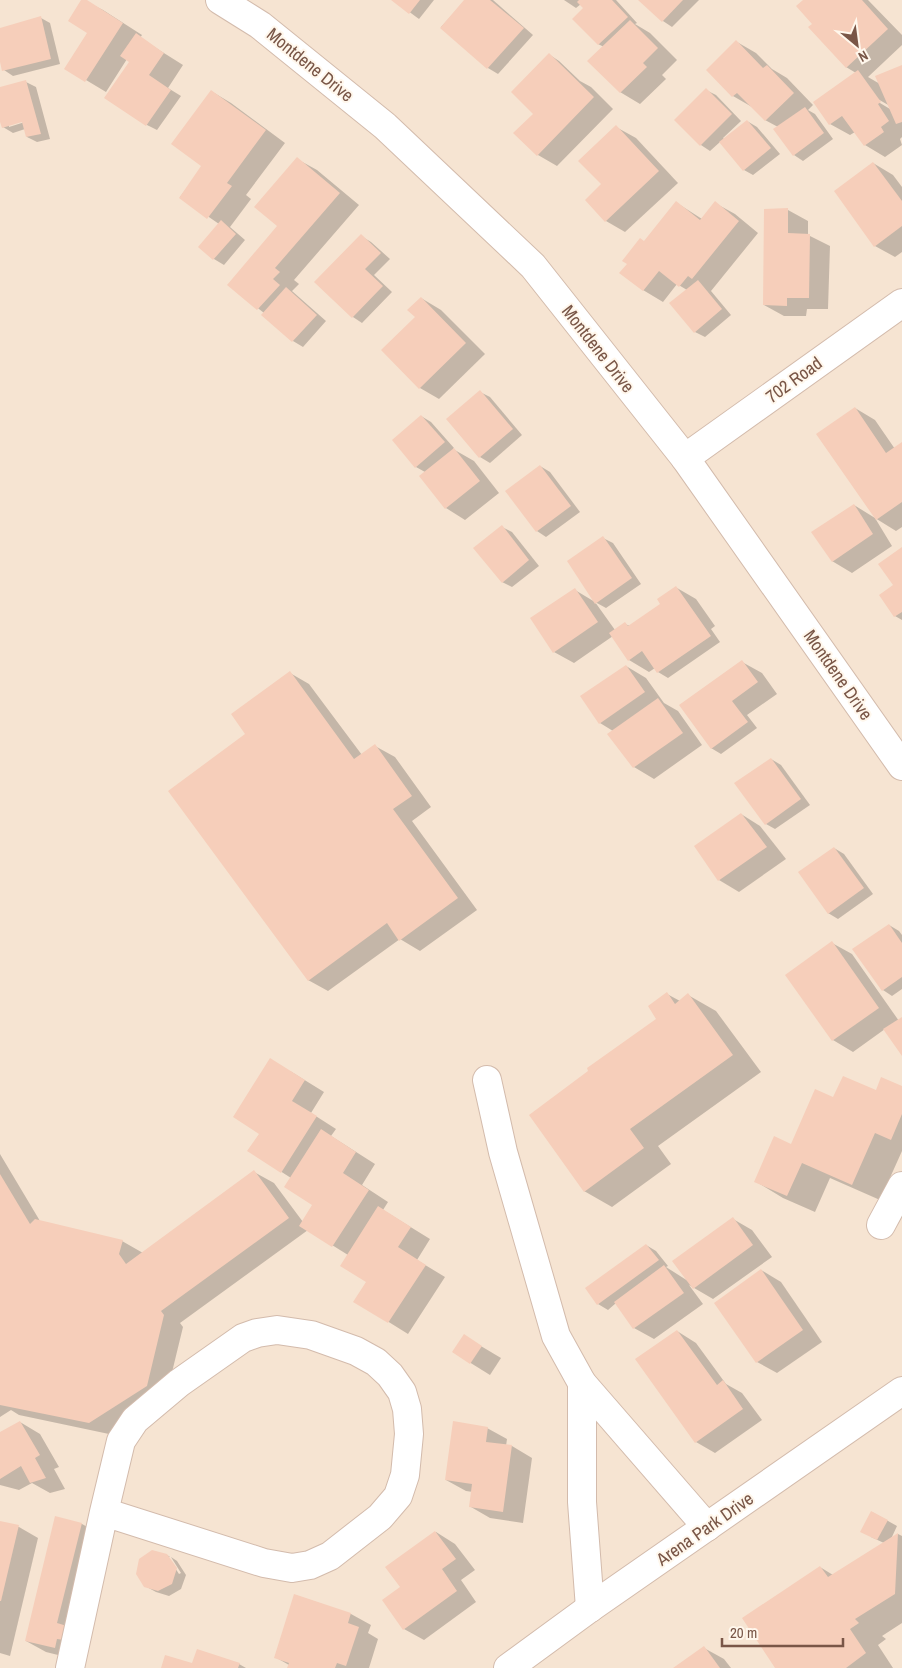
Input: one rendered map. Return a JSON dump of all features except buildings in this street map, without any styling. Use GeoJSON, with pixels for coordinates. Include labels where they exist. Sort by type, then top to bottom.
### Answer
{"type":"FeatureCollection","features":[{"type":"Feature","properties":{"kind":"street","name":"Montdene Drive"},"geometry":{"type":"LineString","coordinates":[[220,0],[260,25],[385,126],[533,266],[685,458],[902,766]]}},
{"type":"Feature","properties":{"kind":"street","name":"702 Road"},"geometry":{"type":"LineString","coordinates":[[685,458],[902,302]]}},
{"type":"Feature","properties":{"kind":"street"},"geometry":{"type":"LineString","coordinates":[[487,1080],[503,1152],[556,1336],[582,1383],[707,1527]]}},
{"type":"Feature","properties":{"kind":"street"},"geometry":{"type":"LineString","coordinates":[[881,1224],[902,1186]]}},
{"type":"Feature","properties":{"kind":"street"},"geometry":{"type":"LineString","coordinates":[[70,1668],[104,1512],[121,1441],[135,1420],[179,1383],[243,1338],[257,1333],[277,1330],[311,1335],[356,1351],[376,1362],[390,1375],[402,1392],[407,1409],[409,1434],[405,1475],[398,1496],[373,1523],[330,1556],[310,1565],[292,1568],[264,1563],[104,1512]]}},
{"type":"Feature","properties":{"kind":"street"},"geometry":{"type":"LineString","coordinates":[[582,1383],[582,1502],[590,1608]]}},
{"type":"Feature","properties":{"kind":"street","name":"Arena Park Drive"},"geometry":{"type":"LineString","coordinates":[[508,1668],[590,1608],[902,1391]]}},
{"type":"Feature","properties":{"kind":"shaded area"},"geometry":{"type":"Polygon","coordinates":[[[0,0],[902,0],[902,1668],[0,1668],[0,0]]]}}]}
